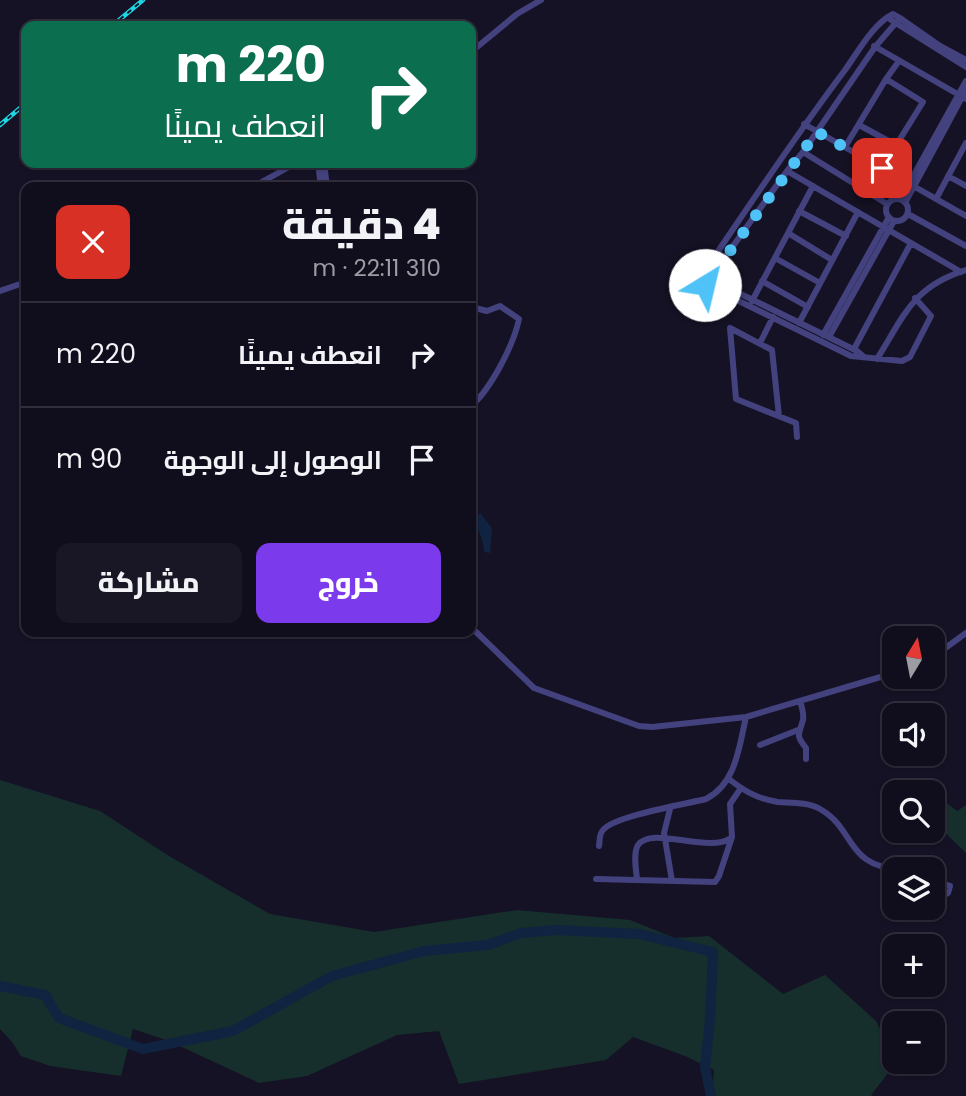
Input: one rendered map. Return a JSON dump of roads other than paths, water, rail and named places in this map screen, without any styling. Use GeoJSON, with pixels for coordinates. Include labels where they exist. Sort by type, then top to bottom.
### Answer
{"type":"FeatureCollection","features":[{"type":"Feature","properties":{"kind":"street"},"geometry":{"type":"LineString","coordinates":[[476,48],[517,14],[541,0]]}},
{"type":"Feature","properties":{"kind":"street"},"geometry":{"type":"LineString","coordinates":[[863,356],[799,323],[705,285],[706,276],[730,233],[804,124],[887,17],[897,20],[966,60]]}},
{"type":"Feature","properties":{"kind":"street"},"geometry":{"type":"LineString","coordinates":[[706,276],[738,239],[801,155],[859,69],[897,20]]}},
{"type":"Feature","properties":{"kind":"street"},"geometry":{"type":"LineString","coordinates":[[897,20],[966,67]]}},
{"type":"Feature","properties":{"kind":"street"},"geometry":{"type":"LineString","coordinates":[[866,41],[963,95]]}},
{"type":"Feature","properties":{"kind":"street"},"geometry":{"type":"LineString","coordinates":[[845,148],[886,79],[900,61]]}},
{"type":"Feature","properties":{"kind":"street"},"geometry":{"type":"LineString","coordinates":[[850,64],[859,69]]}},
{"type":"Feature","properties":{"kind":"street"},"geometry":{"type":"LineString","coordinates":[[882,168],[923,102],[886,79]]}},
{"type":"Feature","properties":{"kind":"street"},"geometry":{"type":"LineString","coordinates":[[966,81],[963,95],[903,200],[908,214],[966,246]]}},
{"type":"Feature","properties":{"kind":"street"},"geometry":{"type":"LineString","coordinates":[[835,84],[845,90]]}},
{"type":"Feature","properties":{"kind":"street"},"geometry":{"type":"LineString","coordinates":[[820,104],[831,111]]}},
{"type":"Feature","properties":{"kind":"street"},"geometry":{"type":"LineString","coordinates":[[804,124],[966,216]]}},
{"type":"Feature","properties":{"kind":"street"},"geometry":{"type":"LineString","coordinates":[[859,125],[896,145]]}},
{"type":"Feature","properties":{"kind":"street"},"geometry":{"type":"LineString","coordinates":[[936,199],[966,143]]}},
{"type":"Feature","properties":{"kind":"street"},"geometry":{"type":"LineString","coordinates":[[787,149],[887,204]]}},
{"type":"Feature","properties":{"kind":"street"},"geometry":{"type":"LineString","coordinates":[[262,182],[287,168]]}},
{"type":"Feature","properties":{"kind":"street"},"geometry":{"type":"LineString","coordinates":[[773,170],[813,186],[963,271]]}},
{"type":"Feature","properties":{"kind":"street"},"geometry":{"type":"LineString","coordinates":[[947,176],[966,186]]}},
{"type":"Feature","properties":{"kind":"street"},"geometry":{"type":"LineString","coordinates":[[752,301],[813,186]]}},
{"type":"Feature","properties":{"kind":"street"},"geometry":{"type":"LineString","coordinates":[[759,191],[767,198]]}},
{"type":"Feature","properties":{"kind":"street"},"geometry":{"type":"LineString","coordinates":[[903,200],[893,199],[887,204],[886,213],[891,219],[901,221],[908,214]]}},
{"type":"Feature","properties":{"kind":"street"},"geometry":{"type":"LineString","coordinates":[[799,211],[846,236]]}},
{"type":"Feature","properties":{"kind":"street"},"geometry":{"type":"LineString","coordinates":[[799,323],[859,212]]}},
{"type":"Feature","properties":{"kind":"street"},"geometry":{"type":"LineString","coordinates":[[744,213],[752,219]]}},
{"type":"Feature","properties":{"kind":"street"},"geometry":{"type":"LineString","coordinates":[[826,336],[891,219]]}},
{"type":"Feature","properties":{"kind":"street"},"geometry":{"type":"LineString","coordinates":[[730,233],[738,239]]}},
{"type":"Feature","properties":{"kind":"street"},"geometry":{"type":"LineString","coordinates":[[788,233],[832,261]]}},
{"type":"Feature","properties":{"kind":"street"},"geometry":{"type":"LineString","coordinates":[[854,349],[911,243]]}},
{"type":"Feature","properties":{"kind":"street"},"geometry":{"type":"LineString","coordinates":[[775,258],[820,284]]}},
{"type":"Feature","properties":{"kind":"street"},"geometry":{"type":"LineString","coordinates":[[877,359],[915,298],[932,285],[963,271]]}},
{"type":"Feature","properties":{"kind":"street"},"geometry":{"type":"LineString","coordinates":[[706,276],[851,356],[877,359],[902,361],[911,357],[931,316],[915,298]]}},
{"type":"Feature","properties":{"kind":"street"},"geometry":{"type":"LineString","coordinates":[[762,281],[808,307]]}},
{"type":"Feature","properties":{"kind":"street"},"geometry":{"type":"LineString","coordinates":[[0,291],[21,284]]}},
{"type":"Feature","properties":{"kind":"street"},"geometry":{"type":"LineString","coordinates":[[476,308],[487,311],[500,306],[519,318],[494,379],[476,402]]}},
{"type":"Feature","properties":{"kind":"street"},"geometry":{"type":"LineString","coordinates":[[760,343],[774,315]]}},
{"type":"Feature","properties":{"kind":"street"},"geometry":{"type":"LineString","coordinates":[[779,416],[772,350],[730,328],[736,398],[779,416],[796,423],[797,437]]}},
{"type":"Feature","properties":{"kind":"street"},"geometry":{"type":"LineString","coordinates":[[476,632],[534,688],[630,724],[652,727],[746,717],[882,677]]}},
{"type":"Feature","properties":{"kind":"street"},"geometry":{"type":"LineString","coordinates":[[945,648],[966,633]]}},
{"type":"Feature","properties":{"kind":"street"},"geometry":{"type":"LineString","coordinates":[[800,701],[804,718],[798,730],[799,738],[806,748],[806,759]]}},
{"type":"Feature","properties":{"kind":"street"},"geometry":{"type":"LineString","coordinates":[[599,846],[602,831],[614,822],[709,798],[729,779],[746,717]]}},
{"type":"Feature","properties":{"kind":"street"},"geometry":{"type":"LineString","coordinates":[[760,745],[798,730]]}},
{"type":"Feature","properties":{"kind":"street"},"geometry":{"type":"LineString","coordinates":[[729,779],[755,796],[816,807],[834,821],[865,859],[882,865]]}},
{"type":"Feature","properties":{"kind":"street"},"geometry":{"type":"LineString","coordinates":[[596,878],[715,882],[732,837],[730,806],[741,788]]}},
{"type":"Feature","properties":{"kind":"street"},"geometry":{"type":"LineString","coordinates":[[670,809],[665,838],[672,881]]}},
{"type":"Feature","properties":{"kind":"street"},"geometry":{"type":"LineString","coordinates":[[637,879],[636,855],[639,844],[648,839],[665,838],[711,844],[722,843],[732,837]]}},
{"type":"Feature","properties":{"kind":"water"},"geometry":{"type":"Polygon","coordinates":[[[480,513],[492,528],[490,553],[484,552],[476,517],[480,513]]]}},
{"type":"Feature","properties":{"kind":"waterway"},"geometry":{"type":"LineString","coordinates":[[0,986],[45,995],[59,1018],[143,1049],[233,1031],[332,976],[424,951],[488,945],[521,933],[556,930],[639,934],[713,952],[705,1067],[711,1096]]}},
{"type":"Feature","properties":{"kind":"railway"},"geometry":{"type":"LineString","coordinates":[[118,21],[143,0]]}},
{"type":"Feature","properties":{"kind":"railway"},"geometry":{"type":"LineString","coordinates":[[0,125],[21,107]]}}]}
